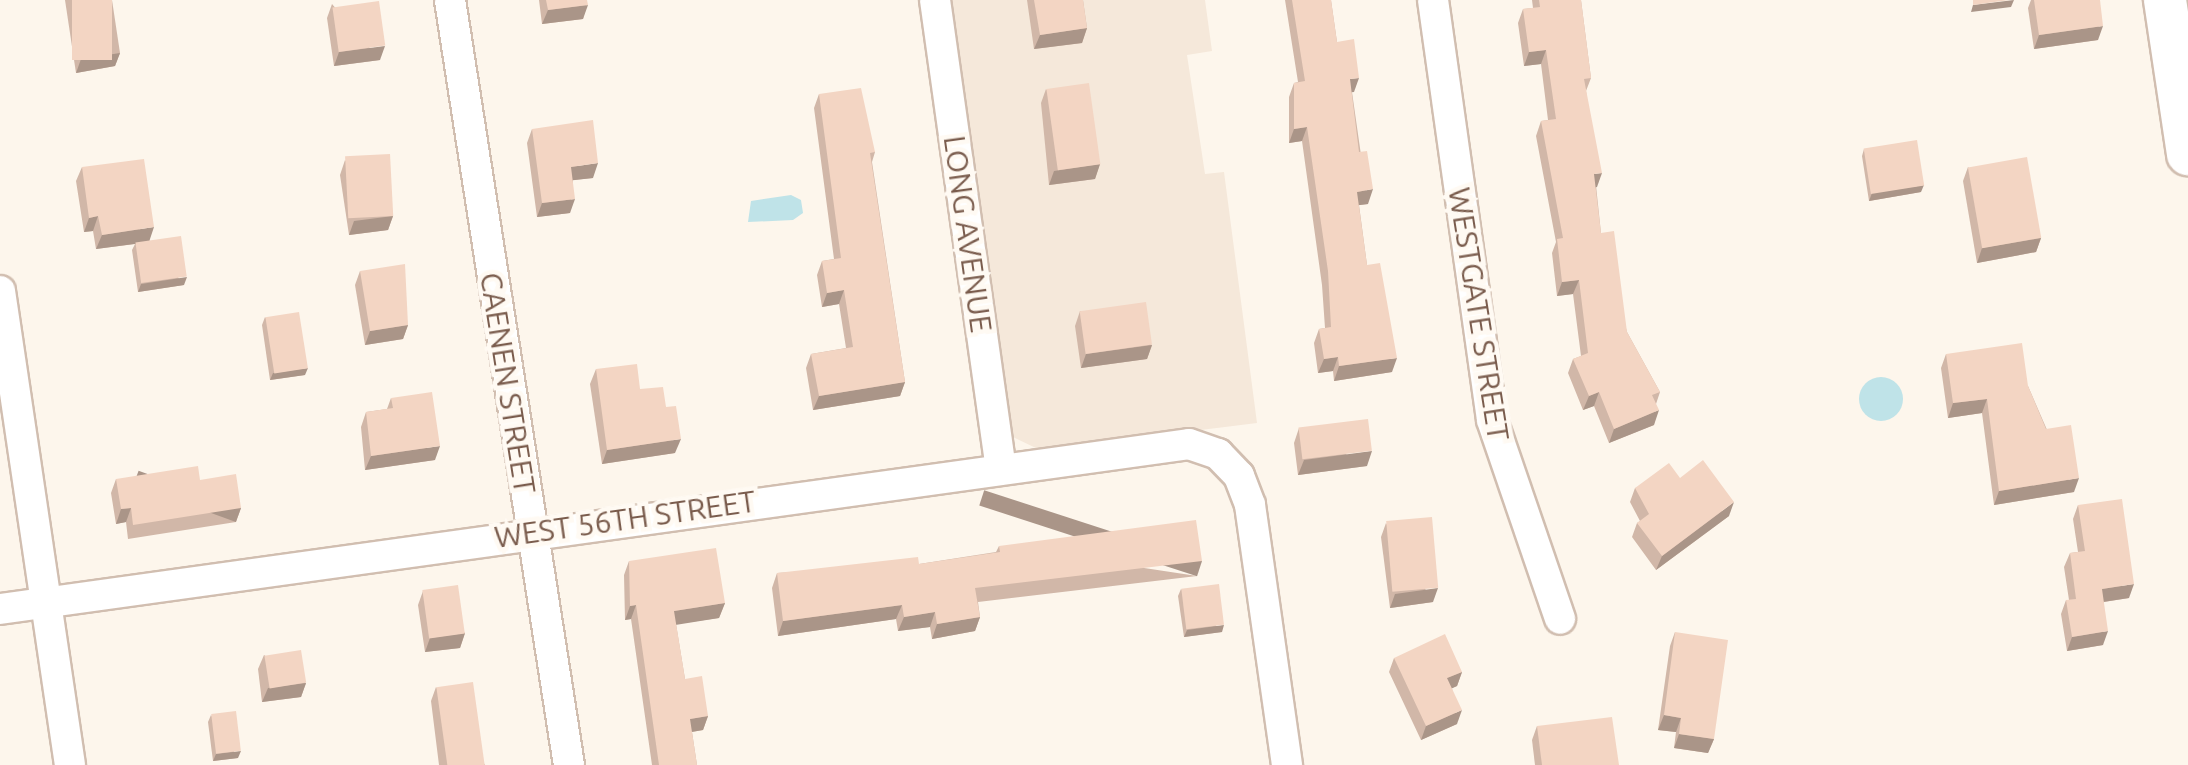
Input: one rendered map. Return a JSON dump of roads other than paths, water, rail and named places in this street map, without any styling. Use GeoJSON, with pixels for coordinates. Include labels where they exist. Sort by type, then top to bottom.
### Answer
{"type":"FeatureCollection","features":[{"type":"Feature","properties":{"kind":"street","name":"CAENEN STREET"},"geometry":{"type":"LineString","coordinates":[[450,0],[568,765]]}},
{"type":"Feature","properties":{"kind":"street","name":"LONG AVENUE"},"geometry":{"type":"LineString","coordinates":[[935,0],[1001,469]]}},
{"type":"Feature","properties":{"kind":"street","name":"WESTGATE STREET"},"geometry":{"type":"LineString","coordinates":[[1433,0],[1492,420],[1560,619]]}},
{"type":"Feature","properties":{"kind":"street"},"geometry":{"type":"LineString","coordinates":[[2165,0],[2188,154]]}},
{"type":"Feature","properties":{"kind":"street"},"geometry":{"type":"LineString","coordinates":[[0,292],[70,765]]}},
{"type":"Feature","properties":{"kind":"street","name":"WEST 56TH STREET"},"geometry":{"type":"LineString","coordinates":[[0,608],[532,531],[1189,444],[1218,454],[1239,476],[1250,506],[1287,765]]}},
{"type":"Feature","properties":{"kind":"water"},"geometry":{"type":"Polygon","coordinates":[[[791,195],[801,200],[803,213],[793,220],[748,222],[751,201],[791,195]]]}},
{"type":"Feature","properties":{"kind":"water"},"geometry":{"type":"Polygon","coordinates":[[[1881,377],[1897,383],[1903,399],[1897,415],[1881,421],[1865,415],[1859,399],[1865,383],[1881,377]]]}}]}
